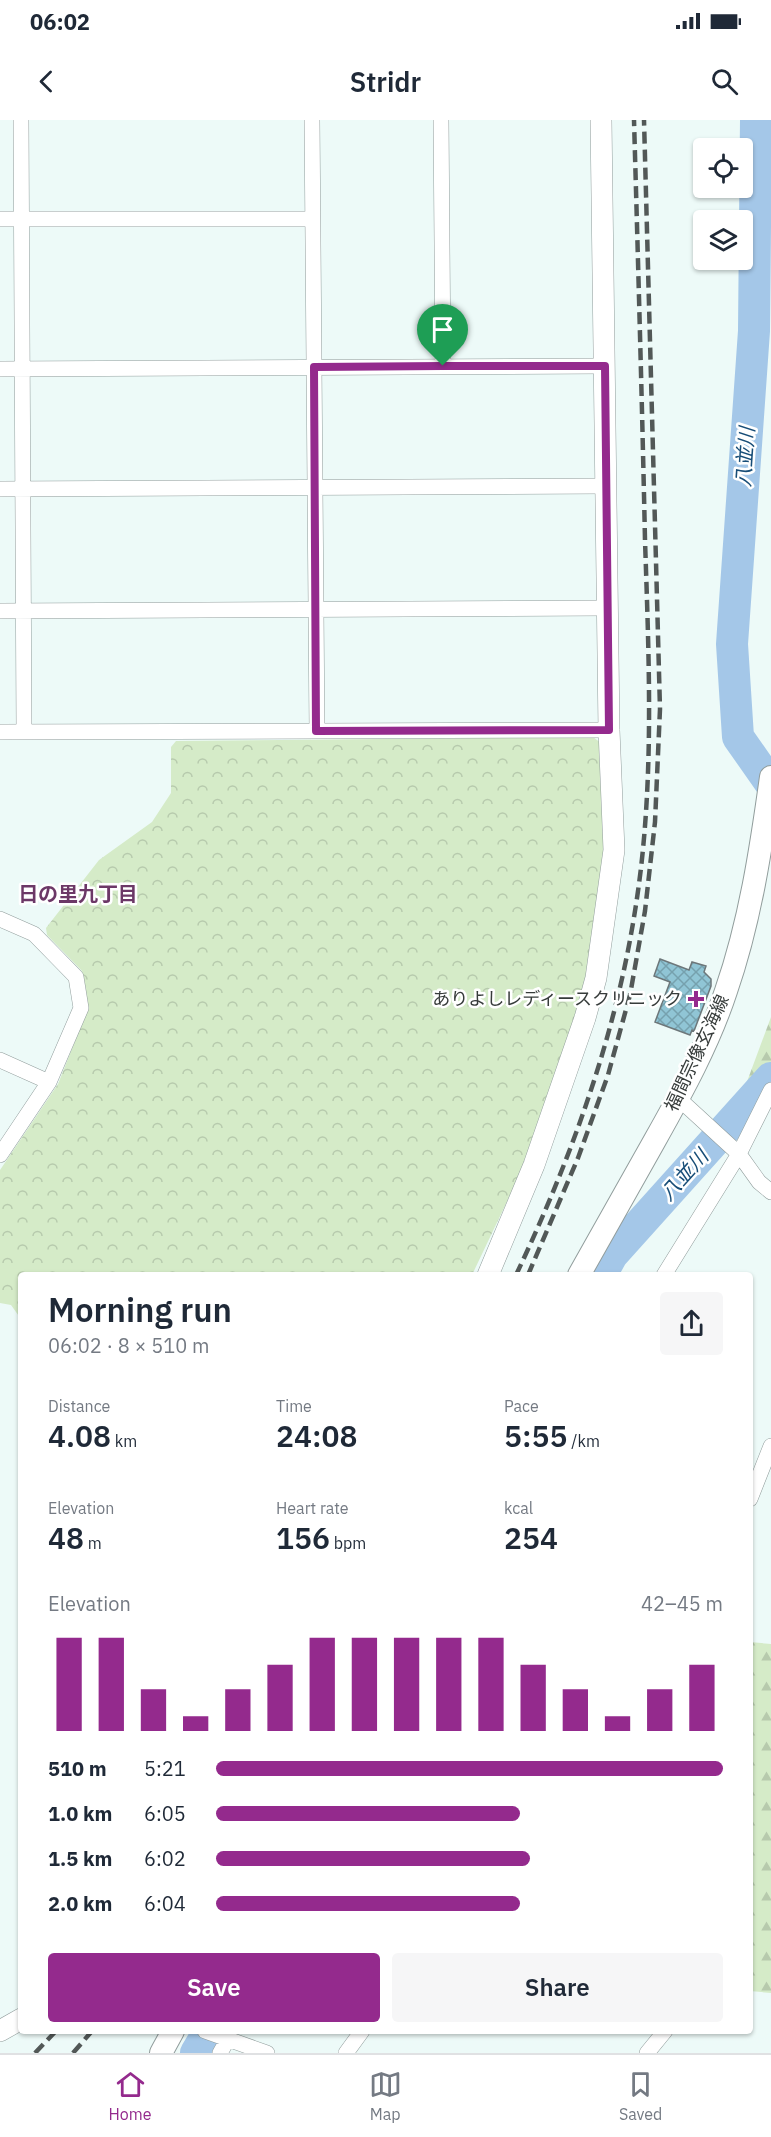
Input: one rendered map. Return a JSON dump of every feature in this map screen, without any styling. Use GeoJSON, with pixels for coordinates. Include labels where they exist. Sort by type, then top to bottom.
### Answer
{"type":"FeatureCollection","features":[{"type":"Feature","properties":{"kind":"main road","name":"福間宗像玄海線"},"geometry":{"type":"LineString","coordinates":[[581,1272],[678,1098],[709,1036],[733,971],[741,941],[760,849],[771,777]]}},
{"type":"Feature","properties":{"kind":"main road"},"geometry":{"type":"LineString","coordinates":[[161,2053],[171,2034]]}},
{"type":"Feature","properties":{"kind":"street"},"geometry":{"type":"LineString","coordinates":[[21,120],[24,731]]}},
{"type":"Feature","properties":{"kind":"street"},"geometry":{"type":"LineString","coordinates":[[312,120],[316,731]]}},
{"type":"Feature","properties":{"kind":"street"},"geometry":{"type":"LineString","coordinates":[[441,120],[443,366]]}},
{"type":"Feature","properties":{"kind":"street"},"geometry":{"type":"LineString","coordinates":[[489,1272],[534,1165],[585,1018],[596,978],[614,850],[609,730],[601,120]]}},
{"type":"Feature","properties":{"kind":"street"},"geometry":{"type":"LineString","coordinates":[[0,219],[312,219]]}},
{"type":"Feature","properties":{"kind":"street"},"geometry":{"type":"LineString","coordinates":[[0,369],[605,366]]}},
{"type":"Feature","properties":{"kind":"street"},"geometry":{"type":"LineString","coordinates":[[0,489],[606,486]]}},
{"type":"Feature","properties":{"kind":"street"},"geometry":{"type":"LineString","coordinates":[[0,611],[607,608]]}},
{"type":"Feature","properties":{"kind":"street"},"geometry":{"type":"LineString","coordinates":[[0,732],[609,730]]}},
{"type":"Feature","properties":{"kind":"street"},"geometry":{"type":"LineString","coordinates":[[0,919],[34,934],[76,977],[81,1008],[49,1082],[0,1155]]}},
{"type":"Feature","properties":{"kind":"street"},"geometry":{"type":"LineString","coordinates":[[0,1060],[49,1082]]}},
{"type":"Feature","properties":{"kind":"street"},"geometry":{"type":"LineString","coordinates":[[666,1272],[739,1154],[771,1090]]}},
{"type":"Feature","properties":{"kind":"street"},"geometry":{"type":"LineString","coordinates":[[678,1098],[739,1154],[759,1182],[771,1192]]}},
{"type":"Feature","properties":{"kind":"street"},"geometry":{"type":"LineString","coordinates":[[753,1491],[771,1446]]}},
{"type":"Feature","properties":{"kind":"street"},"geometry":{"type":"LineString","coordinates":[[0,2031],[18,2021]]}},
{"type":"Feature","properties":{"kind":"street"},"geometry":{"type":"LineString","coordinates":[[214,2034],[267,2053]]}},
{"type":"Feature","properties":{"kind":"street"},"geometry":{"type":"LineString","coordinates":[[346,2053],[360,2034]]}},
{"type":"Feature","properties":{"kind":"street"},"geometry":{"type":"LineString","coordinates":[[647,2053],[659,2034]]}},
{"type":"Feature","properties":{"kind":"street"},"geometry":{"type":"LineString","coordinates":[[220,2053],[225,2038]]}},
{"type":"Feature","properties":{"kind":"green space"},"geometry":{"type":"Polygon","coordinates":[[[593,737],[601,743],[605,864],[585,985],[570,1039],[522,1170],[473,1272],[18,1272],[18,1315],[11,1305],[0,1303],[0,1170],[58,1084],[87,1011],[82,971],[47,935],[46,928],[99,860],[152,822],[171,793],[171,747],[176,741],[593,737]]]}},
{"type":"Feature","properties":{"kind":"green space"},"geometry":{"type":"Polygon","coordinates":[[[771,1017],[771,1097],[745,1087],[771,1017]]]}},
{"type":"Feature","properties":{"kind":"green space"},"geometry":{"type":"Polygon","coordinates":[[[753,1642],[771,1644],[771,1993],[753,1991],[753,1642]]]}},
{"type":"Feature","properties":{"kind":"building","name":"ありよしレディースクリニック"},"geometry":{"type":"Polygon","coordinates":[[[660,959],[689,970],[692,962],[706,966],[704,972],[711,979],[711,986],[694,1031],[692,1030],[690,1035],[655,1022],[670,982],[654,976],[660,959]]]}},
{"type":"Feature","properties":{"kind":"waterway","name":"八並川"},"geometry":{"type":"LineString","coordinates":[[756,120],[754,331],[732,644],[738,737],[771,784]]}},
{"type":"Feature","properties":{"kind":"waterway","name":"八並川"},"geometry":{"type":"LineString","coordinates":[[603,1272],[612,1255],[771,1078]]}},
{"type":"Feature","properties":{"kind":"waterway","name":"八並川"},"geometry":{"type":"LineString","coordinates":[[196,2053],[207,2034]]}},
{"type":"Feature","properties":{"kind":"railway"},"geometry":{"type":"LineString","coordinates":[[517,1272],[573,1142],[603,1051],[616,1005],[635,911],[646,818],[649,679],[634,120]]}},
{"type":"Feature","properties":{"kind":"railway"},"geometry":{"type":"LineString","coordinates":[[529,1272],[578,1158],[608,1075],[630,995],[645,911],[655,822],[660,709],[644,120]]}},
{"type":"Feature","properties":{"kind":"railway"},"geometry":{"type":"LineString","coordinates":[[35,2053],[53,2034]]}},
{"type":"Feature","properties":{"kind":"railway"},"geometry":{"type":"LineString","coordinates":[[73,2053],[89,2034]]}},
{"type":"Feature","properties":{"kind":"place","name":"ありよしレディースクリニック"},"geometry":{"type":"Point","coordinates":[696,999]}},
{"type":"Feature","properties":{"kind":"district","name":"日の里九丁目"},"geometry":{"type":"Point","coordinates":[78,894]}},
{"type":"Feature","properties":{"kind":"route"},"geometry":{"type":"LineString","coordinates":[[443,366],[605,366],[609,730],[316,731],[314,367],[443,366]]}}]}
